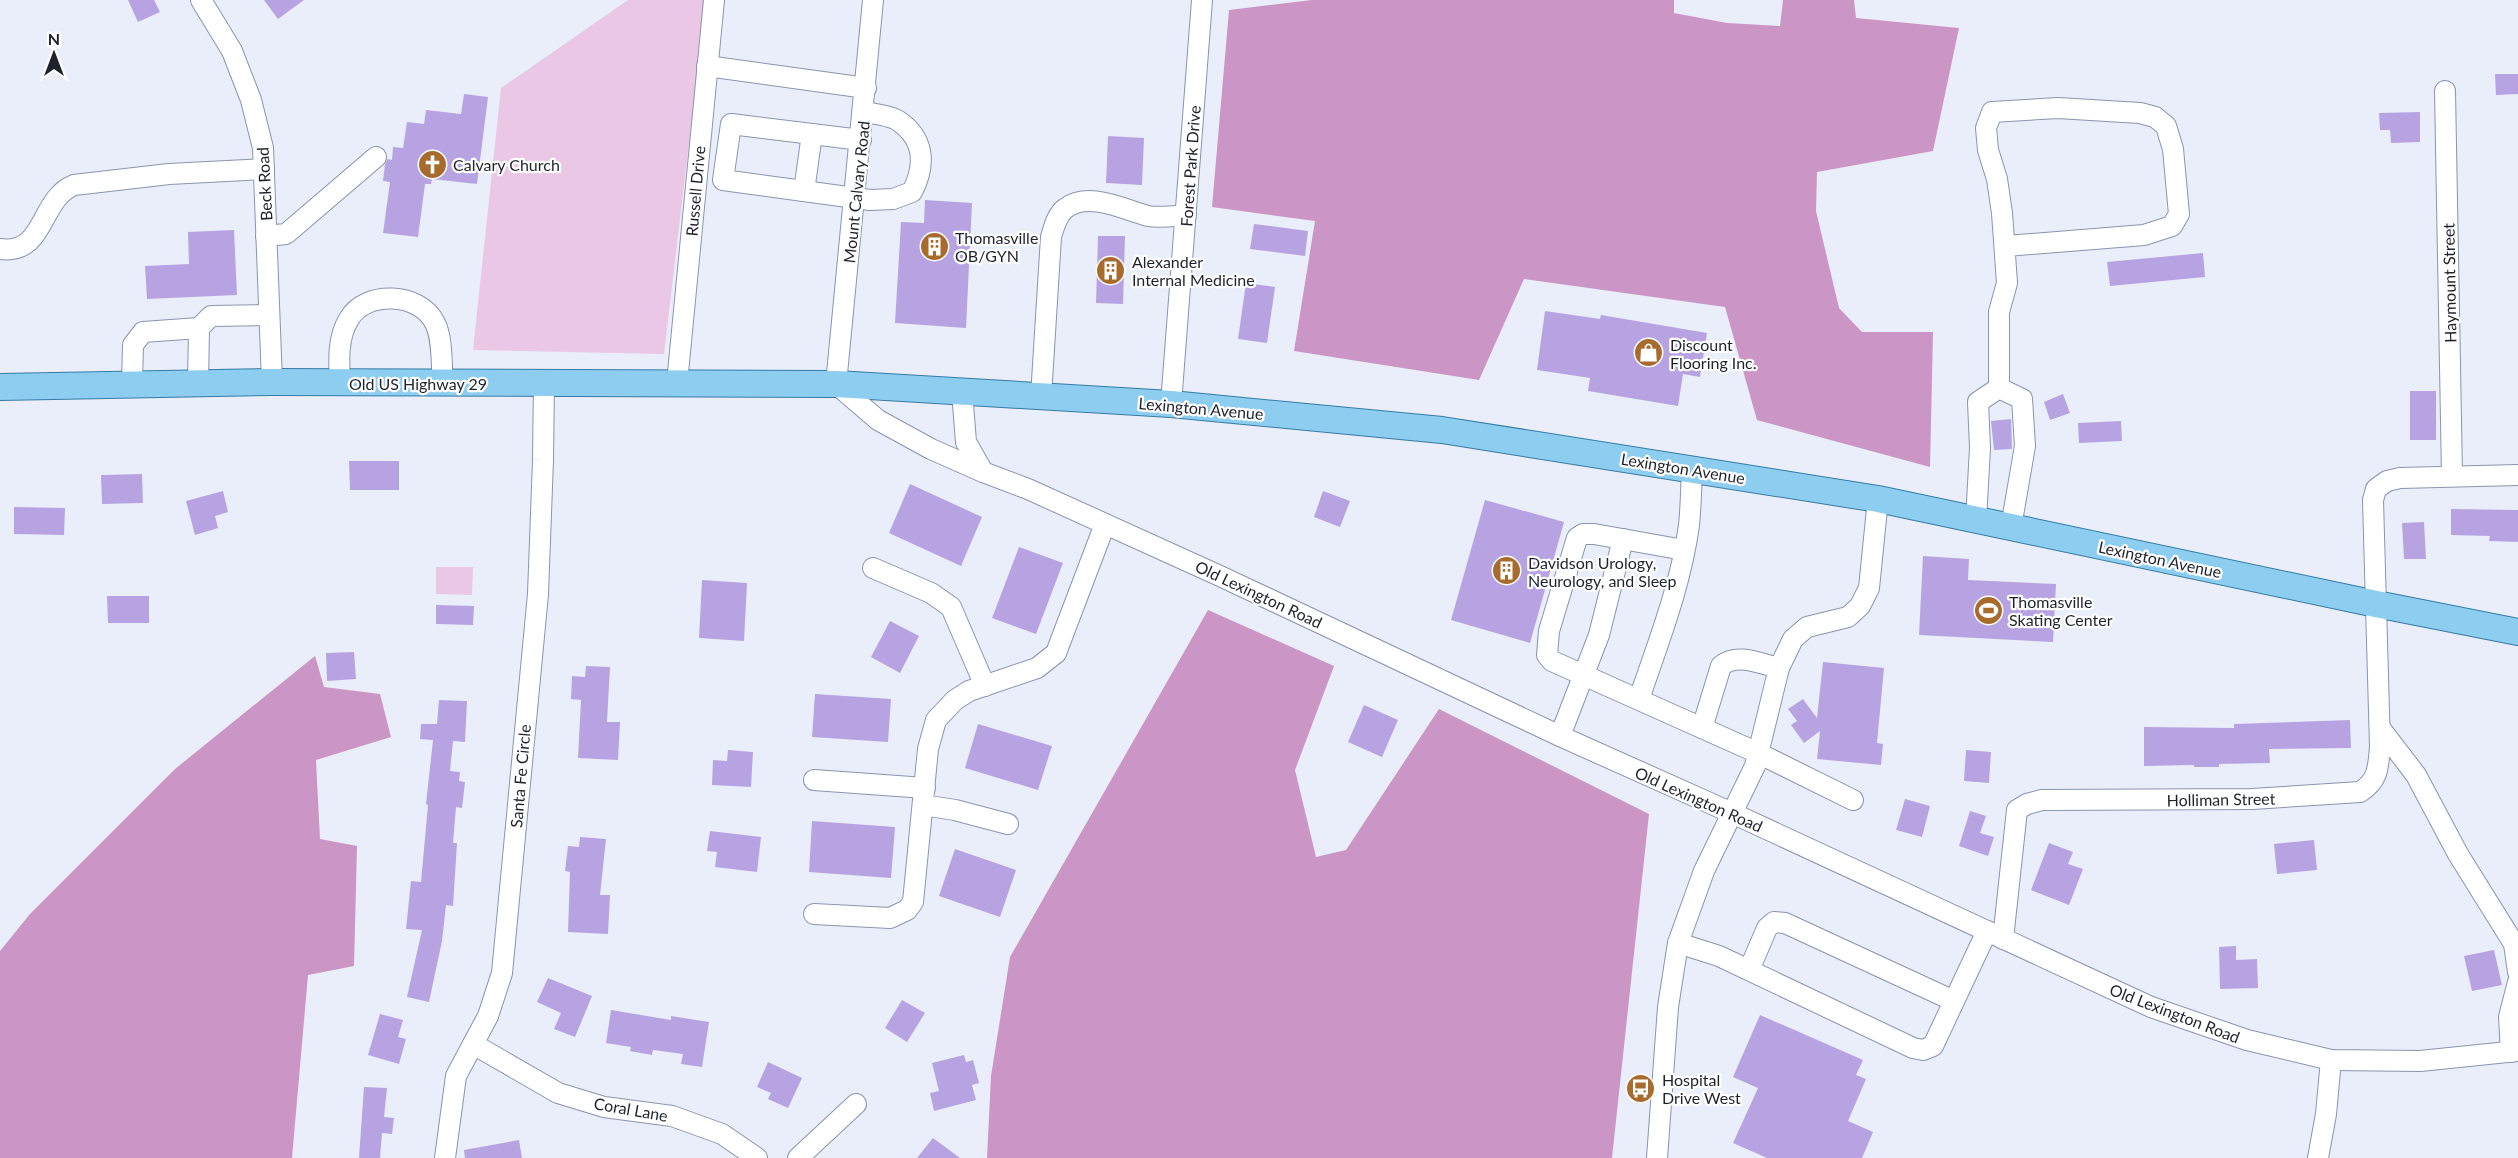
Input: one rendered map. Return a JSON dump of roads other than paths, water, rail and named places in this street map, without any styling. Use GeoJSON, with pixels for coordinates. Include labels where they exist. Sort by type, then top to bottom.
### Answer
{"type":"FeatureCollection","features":[{"type":"Feature","properties":{"kind":"main road","name":"Old US Highway 29"},"geometry":{"type":"LineString","coordinates":[[0,387],[272,382],[837,384]]}},
{"type":"Feature","properties":{"kind":"main road","name":"Lexington Avenue"},"geometry":{"type":"LineString","coordinates":[[837,384],[1171,404],[1442,430],[1878,499],[2518,632]]}},
{"type":"Feature","properties":{"kind":"street","name":"Beck Road"},"geometry":{"type":"LineString","coordinates":[[201,0],[232,51],[251,100],[263,148],[272,382]]}},
{"type":"Feature","properties":{"kind":"street","name":"Russell Drive"},"geometry":{"type":"LineString","coordinates":[[677,383],[714,0]]}},
{"type":"Feature","properties":{"kind":"street","name":"Mount Calvary Road"},"geometry":{"type":"LineString","coordinates":[[837,384],[873,0]]}},
{"type":"Feature","properties":{"kind":"street","name":"Forest Park Drive"},"geometry":{"type":"LineString","coordinates":[[1171,404],[1203,0]]}},
{"type":"Feature","properties":{"kind":"street"},"geometry":{"type":"LineString","coordinates":[[707,66],[866,88]]}},
{"type":"Feature","properties":{"kind":"street","name":"Haymount Street"},"geometry":{"type":"LineString","coordinates":[[2445,91],[2452,476]]}},
{"type":"Feature","properties":{"kind":"street"},"geometry":{"type":"LineString","coordinates":[[1999,388],[1999,312],[2007,284],[2006,246],[1997,179],[1988,150],[1986,128],[1992,112],[2058,108],[2140,113],[2156,117],[2166,126],[2173,149],[2179,214],[2172,226],[2144,235],[2006,246]]}},
{"type":"Feature","properties":{"kind":"street"},"geometry":{"type":"LineString","coordinates":[[861,140],[731,124],[723,180],[855,198],[893,199],[912,192],[919,178],[922,163],[918,146],[909,131],[895,119],[864,112]]}},
{"type":"Feature","properties":{"kind":"street"},"geometry":{"type":"LineString","coordinates":[[804,191],[812,134]]}},
{"type":"Feature","properties":{"kind":"street"},"geometry":{"type":"LineString","coordinates":[[266,236],[286,234],[376,157]]}},
{"type":"Feature","properties":{"kind":"street"},"geometry":{"type":"LineString","coordinates":[[0,249],[20,249],[30,243],[63,189],[74,185],[169,174],[264,169]]}},
{"type":"Feature","properties":{"kind":"street"},"geometry":{"type":"LineString","coordinates":[[1041,397],[1051,237],[1056,220],[1066,207],[1081,202],[1102,202],[1151,216],[1186,215]]}},
{"type":"Feature","properties":{"kind":"street"},"geometry":{"type":"LineString","coordinates":[[339,383],[339,354],[343,331],[349,318],[369,301],[379,299],[411,302],[424,309],[435,323],[440,345],[443,382]]}},
{"type":"Feature","properties":{"kind":"street"},"geometry":{"type":"LineString","coordinates":[[132,384],[133,345],[143,332],[199,328],[211,316],[269,315]]}},
{"type":"Feature","properties":{"kind":"street"},"geometry":{"type":"LineString","coordinates":[[198,383],[199,328]]}},
{"type":"Feature","properties":{"kind":"street","name":"Santa Fe Circle"},"geometry":{"type":"LineString","coordinates":[[445,1158],[447,1129],[456,1076],[488,1016],[501,973],[538,594],[544,383]]}},
{"type":"Feature","properties":{"kind":"street","name":"Old Lexington Road"},"geometry":{"type":"LineString","coordinates":[[837,384],[878,420],[930,450],[1028,489],[1105,524],[2151,1007],[2247,1040],[2331,1059],[2420,1060],[2515,1051]]}},
{"type":"Feature","properties":{"kind":"street"},"geometry":{"type":"LineString","coordinates":[[1976,520],[1980,448],[1978,402],[1999,388]]}},
{"type":"Feature","properties":{"kind":"street"},"geometry":{"type":"LineString","coordinates":[[1999,388],[2022,399],[2025,446],[2011,527]]}},
{"type":"Feature","properties":{"kind":"street"},"geometry":{"type":"LineString","coordinates":[[962,392],[966,442],[983,472]]}},
{"type":"Feature","properties":{"kind":"street"},"geometry":{"type":"LineString","coordinates":[[1639,699],[1668,612],[1684,550],[1689,524],[1692,470]]}},
{"type":"Feature","properties":{"kind":"street"},"geometry":{"type":"LineString","coordinates":[[2452,476],[2518,475]]}},
{"type":"Feature","properties":{"kind":"street","name":"Holliman Street"},"geometry":{"type":"LineString","coordinates":[[1995,935],[2017,810],[2027,804],[2042,800],[2252,799],[2360,792],[2370,786],[2378,775],[2380,728],[2373,500],[2376,489],[2387,480],[2452,476]]}},
{"type":"Feature","properties":{"kind":"street"},"geometry":{"type":"LineString","coordinates":[[1657,1158],[1667,1018],[1678,943],[1704,871],[1755,766],[1779,668],[1793,639],[1807,627],[1848,617],[1860,606],[1869,588],[1878,499]]}},
{"type":"Feature","properties":{"kind":"street"},"geometry":{"type":"LineString","coordinates":[[814,914],[890,918],[907,910],[913,902],[928,749],[936,720],[955,700],[984,686],[1037,668],[1056,654],[1105,524]]}},
{"type":"Feature","properties":{"kind":"street"},"geometry":{"type":"LineString","coordinates":[[1684,550],[1594,534],[1583,534],[1577,538],[1549,631],[1547,655],[1552,661],[1758,753],[1853,800]]}},
{"type":"Feature","properties":{"kind":"street"},"geometry":{"type":"LineString","coordinates":[[1560,736],[1599,635],[1623,539]]}},
{"type":"Feature","properties":{"kind":"street"},"geometry":{"type":"LineString","coordinates":[[873,568],[931,593],[951,607],[984,686]]}},
{"type":"Feature","properties":{"kind":"street"},"geometry":{"type":"LineString","coordinates":[[1702,728],[1721,666],[1727,661],[1739,659],[1779,668]]}},
{"type":"Feature","properties":{"kind":"street"},"geometry":{"type":"LineString","coordinates":[[2380,728],[2416,775],[2458,854],[2514,944],[2518,972]]}},
{"type":"Feature","properties":{"kind":"street"},"geometry":{"type":"LineString","coordinates":[[814,780],[924,796],[955,810],[1008,824]]}},
{"type":"Feature","properties":{"kind":"street"},"geometry":{"type":"LineString","coordinates":[[1749,970],[1767,928],[1774,922],[1785,922],[1954,1001]]}},
{"type":"Feature","properties":{"kind":"street"},"geometry":{"type":"LineString","coordinates":[[1678,943],[1719,956],[1913,1048],[1923,1050],[1933,1046],[1954,1001],[1995,935]]}},
{"type":"Feature","properties":{"kind":"street"},"geometry":{"type":"LineString","coordinates":[[2515,1051],[2509,1017],[2518,982]]}},
{"type":"Feature","properties":{"kind":"street","name":"Coral Lane"},"geometry":{"type":"LineString","coordinates":[[473,1044],[558,1092],[604,1107],[672,1116],[722,1134],[757,1158]]}},
{"type":"Feature","properties":{"kind":"street"},"geometry":{"type":"LineString","coordinates":[[2318,1158],[2326,1114],[2331,1059]]}},
{"type":"Feature","properties":{"kind":"street"},"geometry":{"type":"LineString","coordinates":[[798,1158],[856,1104]]}},
{"type":"Feature","properties":{"kind":"place","name":"Calvary Church"},"geometry":{"type":"Point","coordinates":[432,164]}},
{"type":"Feature","properties":{"kind":"place","name":"Thomasville OB/GYN"},"geometry":{"type":"Point","coordinates":[934,246]}},
{"type":"Feature","properties":{"kind":"place","name":"Alexander Internal Medicine"},"geometry":{"type":"Point","coordinates":[1111,270]}},
{"type":"Feature","properties":{"kind":"place","name":"Discount Flooring Inc."},"geometry":{"type":"Point","coordinates":[1649,353]}},
{"type":"Feature","properties":{"kind":"place","name":"Davidson Urology, Neurology, and Sleep"},"geometry":{"type":"Point","coordinates":[1507,571]}},
{"type":"Feature","properties":{"kind":"place","name":"Thomasville Skating Center"},"geometry":{"type":"Point","coordinates":[1988,610]}},
{"type":"Feature","properties":{"kind":"place","name":"Hospital Drive West"},"geometry":{"type":"Point","coordinates":[1641,1088]}}]}
